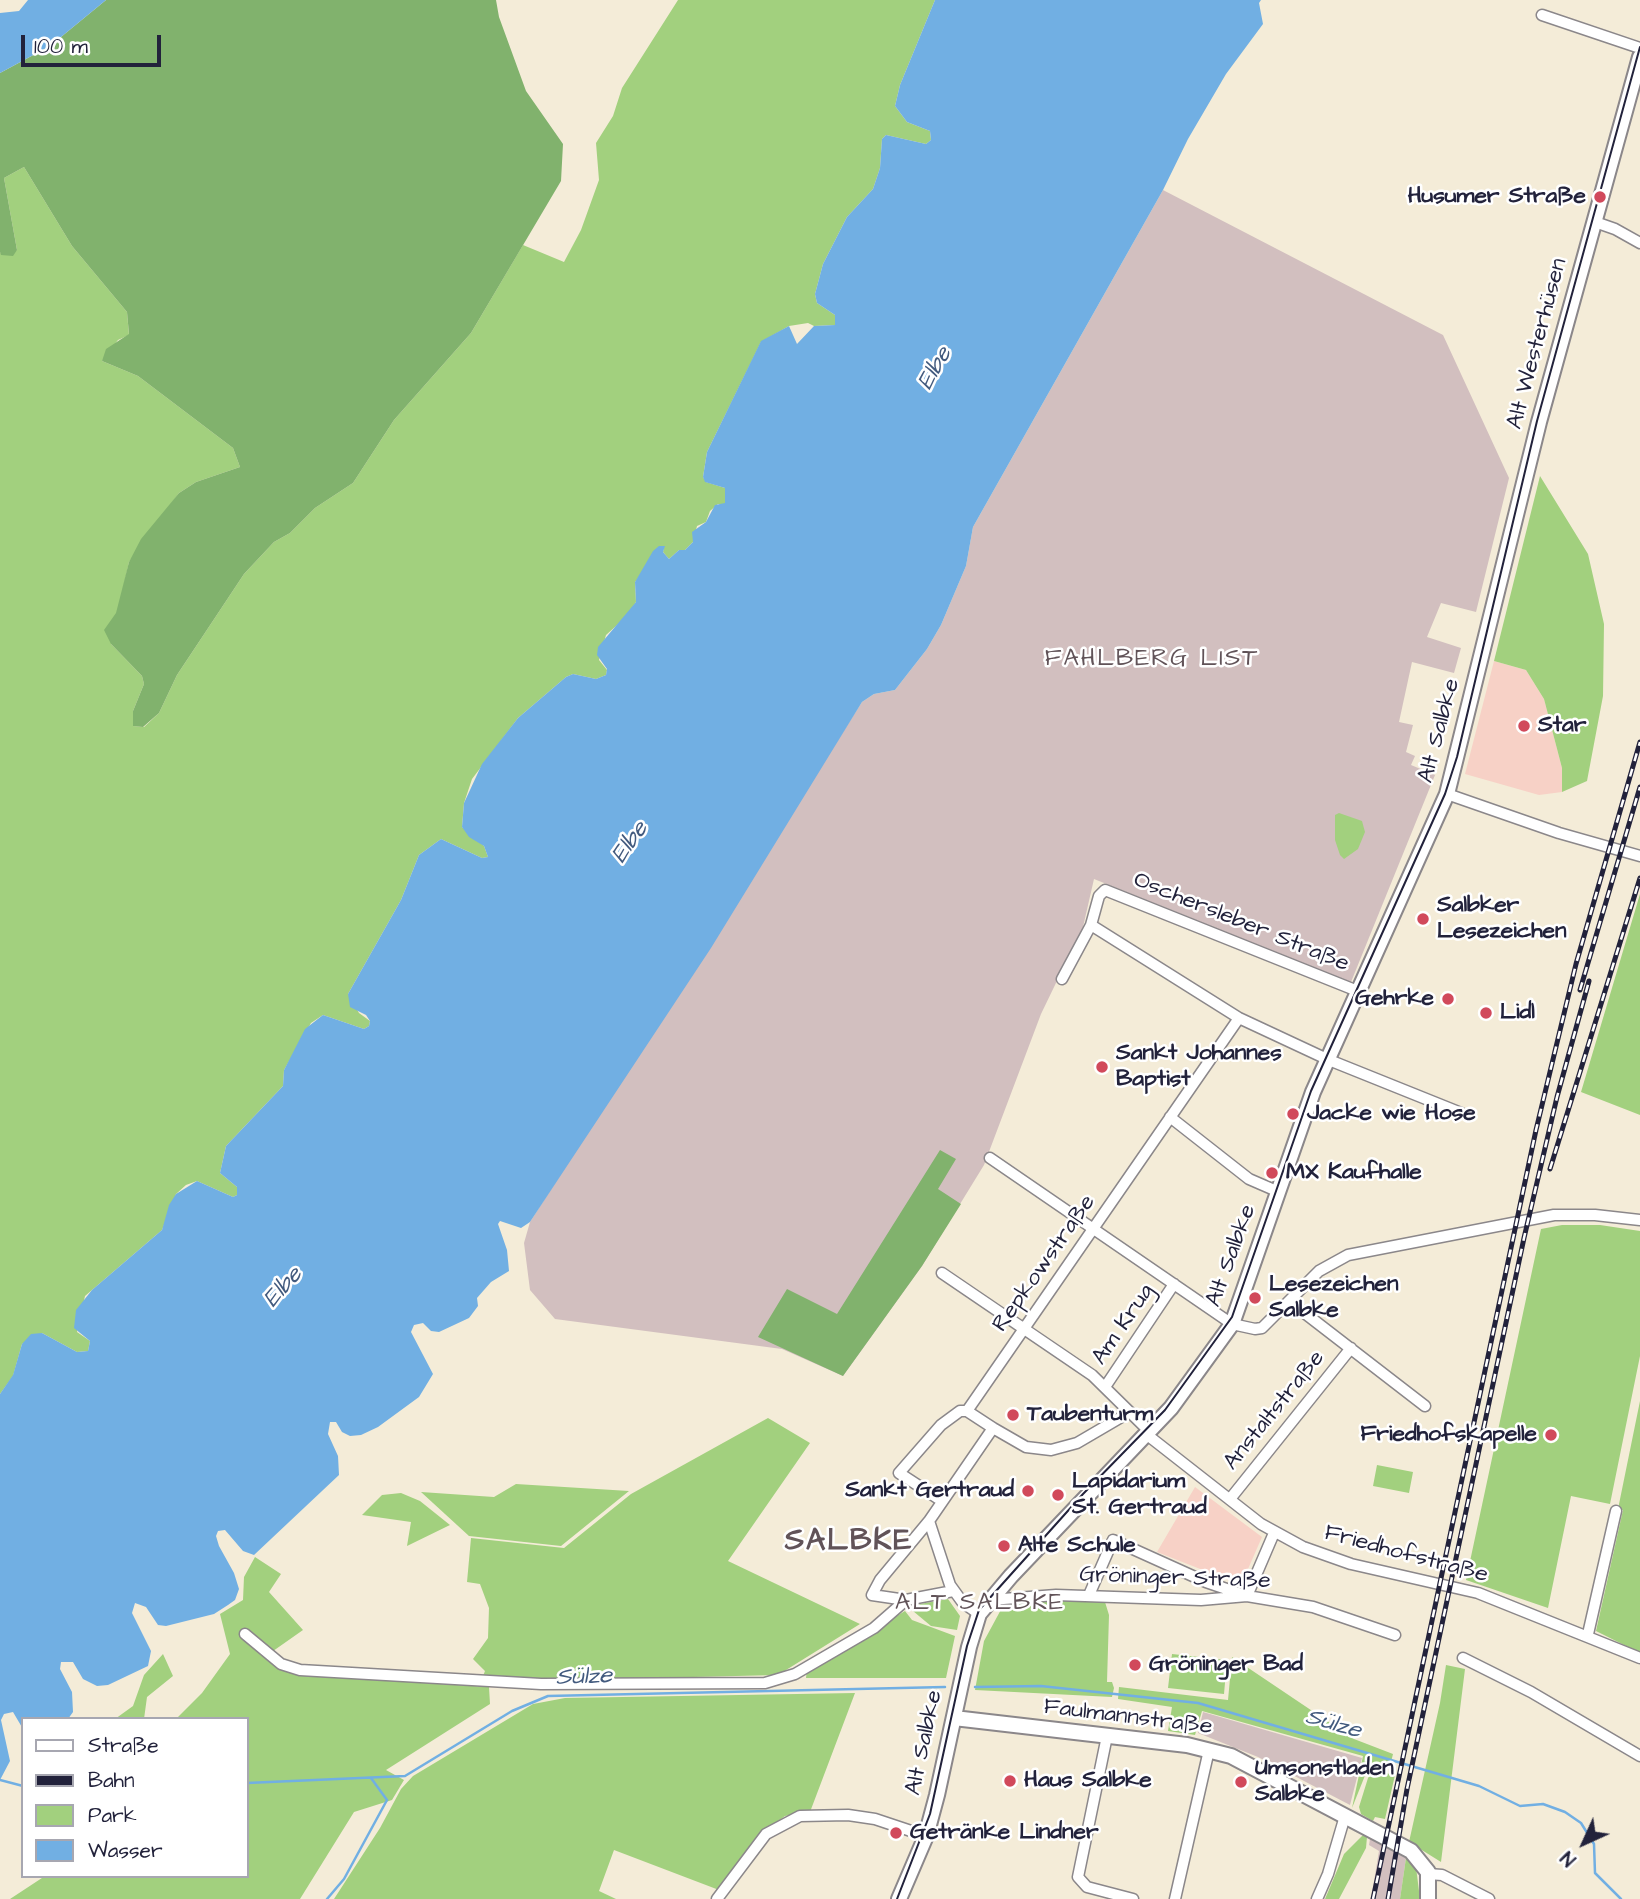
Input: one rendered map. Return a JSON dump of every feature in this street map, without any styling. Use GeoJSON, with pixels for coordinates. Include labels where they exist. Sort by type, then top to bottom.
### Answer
{"type":"FeatureCollection","features":[{"type":"Feature","properties":{"kind":"main road","name":"Alt Westerhüsen"},"geometry":{"type":"LineString","coordinates":[[1486,644],[1539,422],[1640,57]]}},
{"type":"Feature","properties":{"kind":"main road","name":"Alt Salbke"},"geometry":{"type":"LineString","coordinates":[[899,1899],[926,1836],[979,1614],[1192,1382],[1232,1324],[1327,1059],[1360,992],[1447,794],[1486,644]]}},
{"type":"Feature","properties":{"kind":"main road","name":"Faulmannstraße"},"geometry":{"type":"LineString","coordinates":[[954,1718],[1209,1750],[1246,1763],[1411,1851],[1428,1874]]}},
{"type":"Feature","properties":{"kind":"main road"},"geometry":{"type":"LineString","coordinates":[[1428,1874],[1428,1899]]}},
{"type":"Feature","properties":{"kind":"street"},"geometry":{"type":"LineString","coordinates":[[1542,15],[1640,48]]}},
{"type":"Feature","properties":{"kind":"street"},"geometry":{"type":"LineString","coordinates":[[1595,222],[1615,229],[1640,243]]}},
{"type":"Feature","properties":{"kind":"street"},"geometry":{"type":"LineString","coordinates":[[1447,794],[1559,833],[1640,856]]}},
{"type":"Feature","properties":{"kind":"street","name":"Oschersleber Straße"},"geometry":{"type":"LineString","coordinates":[[1091,925],[1100,893],[1109,891],[1360,992]]}},
{"type":"Feature","properties":{"kind":"street"},"geometry":{"type":"LineString","coordinates":[[1062,979],[1091,925],[1239,1018],[1327,1059],[1461,1113]]}},
{"type":"Feature","properties":{"kind":"street","name":"Repkowstraße"},"geometry":{"type":"LineString","coordinates":[[942,1502],[899,1473],[941,1425],[960,1411],[967,1410],[1239,1018]]}},
{"type":"Feature","properties":{"kind":"street"},"geometry":{"type":"LineString","coordinates":[[1170,1117],[1249,1179],[1279,1192]]}},
{"type":"Feature","properties":{"kind":"street"},"geometry":{"type":"LineString","coordinates":[[990,1158],[1095,1227],[1232,1324],[1261,1329],[1325,1266],[1354,1253],[1562,1214],[1640,1220]]}},
{"type":"Feature","properties":{"kind":"street","name":"Friedhofstraße"},"geometry":{"type":"LineString","coordinates":[[942,1273],[1105,1387],[1147,1433],[1274,1533],[1333,1559],[1466,1589],[1588,1634],[1640,1658]]}},
{"type":"Feature","properties":{"kind":"street","name":"Am Krug"},"geometry":{"type":"LineString","coordinates":[[1105,1387],[1174,1284]]}},
{"type":"Feature","properties":{"kind":"street","name":"Anstaltstraße"},"geometry":{"type":"LineString","coordinates":[[1289,1301],[1425,1406]]}},
{"type":"Feature","properties":{"kind":"street","name":"Anstaltstraße"},"geometry":{"type":"LineString","coordinates":[[1230,1499],[1350,1348]]}},
{"type":"Feature","properties":{"kind":"street"},"geometry":{"type":"LineString","coordinates":[[967,1410],[1031,1449],[1051,1450],[1077,1443],[1130,1412]]}},
{"type":"Feature","properties":{"kind":"street"},"geometry":{"type":"LineString","coordinates":[[953,1591],[906,1600],[872,1595],[881,1578],[929,1521],[993,1428]]}},
{"type":"Feature","properties":{"kind":"street"},"geometry":{"type":"LineString","coordinates":[[1588,1634],[1616,1511]]}},
{"type":"Feature","properties":{"kind":"street"},"geometry":{"type":"LineString","coordinates":[[929,1521],[944,1573],[953,1591],[979,1614]]}},
{"type":"Feature","properties":{"kind":"street"},"geometry":{"type":"LineString","coordinates":[[1089,1595],[1113,1541],[1247,1596],[1274,1533]]}},
{"type":"Feature","properties":{"kind":"street","name":"Gröninger Straße"},"geometry":{"type":"LineString","coordinates":[[990,1600],[1015,1596],[1089,1595],[1201,1600],[1247,1596],[1313,1607],[1395,1635]]}},
{"type":"Feature","properties":{"kind":"street"},"geometry":{"type":"LineString","coordinates":[[245,1634],[281,1664],[300,1670],[541,1684],[765,1683],[795,1674],[874,1628],[906,1600]]}},
{"type":"Feature","properties":{"kind":"street"},"geometry":{"type":"LineString","coordinates":[[1463,1658],[1531,1692],[1640,1756]]}},
{"type":"Feature","properties":{"kind":"street"},"geometry":{"type":"LineString","coordinates":[[1107,1737],[1078,1877],[1087,1887],[1133,1899]]}},
{"type":"Feature","properties":{"kind":"street"},"geometry":{"type":"LineString","coordinates":[[1175,1899],[1209,1750]]}},
{"type":"Feature","properties":{"kind":"street"},"geometry":{"type":"LineString","coordinates":[[717,1899],[769,1832],[800,1816],[848,1815],[874,1819],[926,1836]]}},
{"type":"Feature","properties":{"kind":"street"},"geometry":{"type":"LineString","coordinates":[[1317,1899],[1328,1874],[1345,1816]]}},
{"type":"Feature","properties":{"kind":"street"},"geometry":{"type":"LineString","coordinates":[[1428,1874],[1442,1875],[1489,1899]]}},
{"type":"Feature","properties":{"kind":"shaded area"},"geometry":{"type":"Polygon","coordinates":[[[1163,190],[1443,335],[1509,478],[1476,612],[1441,603],[1427,637],[1461,648],[1454,673],[1412,662],[1399,722],[1413,725],[1406,752],[1415,756],[1411,765],[1435,775],[1351,982],[1094,879],[1083,927],[1041,1014],[984,1165],[922,1266],[843,1376],[782,1349],[555,1319],[530,1290],[524,1243],[530,1222],[862,702],[874,694],[895,690],[927,649],[941,625],[966,566],[973,527],[1163,190]]]}},
{"type":"Feature","properties":{"kind":"shaded area"},"geometry":{"type":"Polygon","coordinates":[[[1494,661],[1526,670],[1544,699],[1562,768],[1562,792],[1539,795],[1465,774],[1494,661]]]}},
{"type":"Feature","properties":{"kind":"shaded area"},"geometry":{"type":"Polygon","coordinates":[[[1195,1487],[1262,1537],[1241,1585],[1157,1552],[1195,1487]]]}},
{"type":"Feature","properties":{"kind":"shaded area"},"geometry":{"type":"Polygon","coordinates":[[[1203,1712],[1362,1758],[1350,1805],[1258,1757],[1198,1733],[1203,1712]]]}},
{"type":"Feature","properties":{"kind":"shaded area"},"geometry":{"type":"Polygon","coordinates":[[[1370,1839],[1406,1858],[1400,1899],[1371,1899],[1379,1851],[1369,1845],[1370,1839]]]}},
{"type":"Feature","properties":{"kind":"green space"},"geometry":{"type":"Polygon","coordinates":[[[106,0],[496,0],[499,17],[526,91],[563,144],[561,181],[471,333],[394,420],[353,483],[315,508],[290,533],[274,542],[244,574],[177,675],[159,713],[143,727],[133,726],[133,711],[144,684],[142,676],[111,644],[104,630],[116,613],[129,562],[141,539],[179,493],[196,482],[240,467],[233,448],[138,376],[102,361],[106,349],[129,334],[127,312],[72,246],[24,167],[4,178],[17,250],[13,256],[1,255],[0,252],[0,73],[50,46],[106,0]]]}},
{"type":"Feature","properties":{"kind":"green space"},"geometry":{"type":"Polygon","coordinates":[[[678,0],[935,0],[900,85],[895,106],[907,122],[930,131],[931,140],[926,144],[886,135],[882,139],[880,168],[873,189],[847,217],[823,264],[815,294],[817,303],[835,315],[835,325],[814,326],[808,323],[789,326],[761,342],[707,452],[703,477],[706,482],[725,488],[725,504],[718,504],[710,511],[706,522],[697,526],[693,542],[685,550],[679,550],[669,559],[663,552],[664,547],[635,582],[636,602],[627,616],[606,635],[599,660],[607,670],[606,675],[596,679],[573,674],[566,677],[518,718],[472,779],[464,803],[462,827],[484,846],[488,857],[482,858],[441,839],[419,855],[401,900],[348,994],[359,1013],[370,1021],[369,1026],[364,1029],[323,1015],[311,1023],[284,1070],[283,1086],[226,1146],[220,1173],[237,1187],[237,1195],[233,1197],[197,1181],[186,1185],[176,1194],[162,1230],[85,1296],[77,1332],[90,1341],[88,1351],[77,1352],[42,1333],[22,1344],[13,1376],[0,1394],[0,252],[2,255],[17,250],[4,178],[24,167],[72,246],[127,312],[129,335],[118,340],[102,361],[138,376],[233,448],[240,467],[196,482],[179,493],[129,562],[111,644],[142,676],[144,684],[133,711],[133,726],[144,727],[159,713],[177,675],[244,574],[274,542],[290,533],[315,508],[353,483],[394,420],[471,333],[523,245],[564,262],[581,230],[599,180],[596,143],[613,116],[622,88],[678,0]]]}},
{"type":"Feature","properties":{"kind":"green space"},"geometry":{"type":"Polygon","coordinates":[[[1540,476],[1588,554],[1604,624],[1603,696],[1587,781],[1562,792],[1562,768],[1544,699],[1526,670],[1494,661],[1540,476]]]}},
{"type":"Feature","properties":{"kind":"green space"},"geometry":{"type":"Polygon","coordinates":[[[1339,813],[1362,821],[1365,832],[1358,849],[1344,859],[1335,840],[1335,815],[1339,813]]]}},
{"type":"Feature","properties":{"kind":"green space"},"geometry":{"type":"Polygon","coordinates":[[[1640,894],[1640,1115],[1581,1092],[1640,894]]]}},
{"type":"Feature","properties":{"kind":"green space"},"geometry":{"type":"Polygon","coordinates":[[[940,1150],[956,1159],[938,1189],[961,1204],[922,1266],[843,1376],[758,1337],[787,1289],[837,1314],[940,1150]]]}},
{"type":"Feature","properties":{"kind":"green space"},"geometry":{"type":"Polygon","coordinates":[[[1562,1225],[1600,1225],[1640,1231],[1640,1356],[1610,1504],[1571,1496],[1548,1608],[1466,1580],[1541,1229],[1562,1225]]]}},
{"type":"Feature","properties":{"kind":"green space"},"geometry":{"type":"Polygon","coordinates":[[[1640,1401],[1640,1653],[1596,1631],[1623,1510],[1618,1509],[1640,1401]]]}},
{"type":"Feature","properties":{"kind":"green space"},"geometry":{"type":"Polygon","coordinates":[[[768,1418],[810,1443],[728,1561],[860,1624],[778,1675],[610,1679],[486,1679],[483,1676],[485,1671],[473,1659],[488,1638],[489,1608],[480,1584],[467,1582],[471,1538],[564,1548],[631,1494],[768,1418]]]}},
{"type":"Feature","properties":{"kind":"green space"},"geometry":{"type":"Polygon","coordinates":[[[1377,1465],[1413,1472],[1409,1493],[1373,1486],[1377,1465]]]}},
{"type":"Feature","properties":{"kind":"green space"},"geometry":{"type":"Polygon","coordinates":[[[516,1484],[629,1491],[561,1546],[469,1536],[421,1492],[494,1497],[516,1484]]]}},
{"type":"Feature","properties":{"kind":"green space"},"geometry":{"type":"Polygon","coordinates":[[[401,1493],[420,1501],[450,1525],[407,1546],[411,1522],[362,1515],[382,1495],[401,1493]]]}},
{"type":"Feature","properties":{"kind":"green space"},"geometry":{"type":"Polygon","coordinates":[[[255,1557],[281,1574],[269,1592],[303,1630],[266,1656],[284,1670],[302,1675],[489,1687],[490,1704],[386,1770],[404,1780],[392,1800],[354,1812],[300,1899],[10,1899],[42,1878],[248,1878],[248,1717],[178,1717],[202,1693],[230,1654],[220,1614],[243,1600],[244,1577],[255,1557]]]}},
{"type":"Feature","properties":{"kind":"green space"},"geometry":{"type":"Polygon","coordinates":[[[948,1599],[960,1616],[957,1630],[931,1626],[913,1611],[920,1604],[948,1599]]]}},
{"type":"Feature","properties":{"kind":"green space"},"geometry":{"type":"Polygon","coordinates":[[[1056,1600],[1105,1602],[1109,1615],[1107,1682],[1112,1682],[1114,1688],[1112,1697],[975,1690],[984,1641],[1004,1604],[1056,1600]]]}},
{"type":"Feature","properties":{"kind":"green space"},"geometry":{"type":"Polygon","coordinates":[[[905,1611],[912,1620],[955,1636],[946,1678],[806,1678],[807,1669],[905,1611]]]}},
{"type":"Feature","properties":{"kind":"green space"},"geometry":{"type":"Polygon","coordinates":[[[163,1654],[173,1676],[147,1697],[144,1717],[118,1717],[133,1706],[144,1675],[163,1654]]]}},
{"type":"Feature","properties":{"kind":"green space"},"geometry":{"type":"Polygon","coordinates":[[[1172,1654],[1227,1660],[1224,1694],[1168,1688],[1172,1654]]]}},
{"type":"Feature","properties":{"kind":"green space"},"geometry":{"type":"Polygon","coordinates":[[[1232,1657],[1354,1739],[1393,1754],[1390,1766],[1375,1764],[1368,1768],[1352,1808],[1363,1756],[1202,1711],[1195,1735],[1168,1731],[1172,1707],[1118,1699],[1119,1687],[1228,1700],[1232,1657]]]}},
{"type":"Feature","properties":{"kind":"green space"},"geometry":{"type":"Polygon","coordinates":[[[1446,1665],[1465,1669],[1441,1862],[1409,1842],[1446,1665]]]}},
{"type":"Feature","properties":{"kind":"green space"},"geometry":{"type":"Polygon","coordinates":[[[855,1693],[810,1812],[785,1816],[773,1825],[719,1890],[614,1850],[599,1891],[616,1899],[334,1899],[380,1828],[401,1789],[413,1776],[533,1704],[565,1698],[855,1693]]]}},
{"type":"Feature","properties":{"kind":"green space"},"geometry":{"type":"Polygon","coordinates":[[[1372,1773],[1395,1775],[1385,1819],[1375,1817],[1373,1821],[1361,1814],[1359,1807],[1368,1778],[1372,1773]]]}},
{"type":"Feature","properties":{"kind":"green space"},"geometry":{"type":"Polygon","coordinates":[[[1363,1835],[1367,1837],[1366,1848],[1339,1899],[1325,1899],[1344,1854],[1363,1835]]]}},
{"type":"Feature","properties":{"kind":"green space"},"geometry":{"type":"Polygon","coordinates":[[[1406,1858],[1416,1867],[1420,1899],[1400,1899],[1406,1858]]]}},
{"type":"Feature","properties":{"kind":"water"},"geometry":{"type":"Polygon","coordinates":[[[28,0],[106,0],[50,46],[0,73],[0,13],[19,11],[28,0]]]}},
{"type":"Feature","properties":{"kind":"water","name":"Elbe"},"geometry":{"type":"Polygon","coordinates":[[[935,0],[1261,0],[1259,3],[1263,24],[1226,74],[1188,139],[1163,190],[973,527],[966,566],[941,625],[927,649],[895,690],[874,694],[862,702],[711,948],[530,1222],[521,1228],[500,1221],[498,1224],[507,1250],[509,1271],[491,1282],[477,1298],[478,1306],[469,1318],[439,1332],[431,1331],[423,1323],[414,1325],[411,1332],[433,1374],[419,1397],[378,1427],[361,1435],[350,1436],[342,1432],[336,1422],[330,1422],[328,1434],[338,1456],[339,1475],[254,1555],[243,1551],[225,1530],[218,1531],[216,1536],[219,1546],[234,1573],[239,1589],[235,1600],[214,1614],[166,1626],[158,1625],[146,1607],[135,1603],[132,1613],[151,1651],[148,1666],[108,1685],[97,1686],[83,1679],[73,1662],[61,1662],[60,1669],[72,1692],[73,1712],[69,1717],[21,1717],[21,1726],[13,1712],[4,1714],[1,1720],[10,1761],[0,1780],[0,1394],[13,1375],[22,1344],[31,1334],[42,1333],[77,1352],[88,1351],[90,1341],[74,1328],[76,1310],[92,1290],[162,1230],[169,1205],[176,1194],[197,1181],[233,1197],[237,1195],[237,1187],[220,1173],[226,1146],[283,1086],[284,1070],[305,1029],[323,1015],[364,1029],[369,1026],[370,1021],[366,1015],[350,1007],[348,994],[401,900],[419,855],[441,839],[482,858],[488,857],[484,846],[469,837],[462,827],[464,803],[482,764],[518,718],[566,677],[573,674],[596,679],[606,675],[607,669],[597,655],[598,647],[636,602],[635,582],[653,551],[659,546],[665,546],[663,552],[669,559],[679,550],[685,550],[693,542],[692,532],[706,522],[715,505],[725,503],[725,488],[705,482],[703,477],[707,452],[761,341],[789,326],[797,344],[814,326],[835,325],[835,315],[817,303],[815,294],[823,264],[847,217],[873,189],[880,168],[882,139],[886,135],[926,144],[931,140],[930,131],[907,122],[895,106],[900,85],[935,0]]]}},
{"type":"Feature","properties":{"kind":"waterway","name":"Sülze"},"geometry":{"type":"LineString","coordinates":[[975,1687],[1041,1686],[1198,1703],[1479,1786],[1520,1806],[1543,1804],[1565,1812],[1581,1823],[1594,1844],[1595,1873],[1621,1899]]}},
{"type":"Feature","properties":{"kind":"waterway","name":"Sülze"},"geometry":{"type":"LineString","coordinates":[[248,1783],[405,1776],[512,1711],[548,1696],[945,1687]]}},
{"type":"Feature","properties":{"kind":"waterway"},"geometry":{"type":"LineString","coordinates":[[327,1899],[344,1879],[387,1800],[371,1778]]}},
{"type":"Feature","properties":{"kind":"waterway","name":"Sülze"},"geometry":{"type":"LineString","coordinates":[[0,1780],[21,1785]]}},
{"type":"Feature","properties":{"kind":"tram line"},"geometry":{"type":"LineString","coordinates":[[897,1899],[930,1814],[967,1646],[979,1610],[1083,1494],[1165,1410],[1232,1317],[1311,1091],[1445,794],[1457,757],[1537,421],[1640,47]]}},
{"type":"Feature","properties":{"kind":"railway"},"geometry":{"type":"LineString","coordinates":[[1373,1899],[1536,1130],[1576,964],[1640,742]]}},
{"type":"Feature","properties":{"kind":"railway"},"geometry":{"type":"LineString","coordinates":[[1580,990],[1640,787]]}},
{"type":"Feature","properties":{"kind":"railway"},"geometry":{"type":"LineString","coordinates":[[1550,1169],[1640,878]]}},
{"type":"Feature","properties":{"kind":"railway"},"geometry":{"type":"LineString","coordinates":[[1388,1899],[1407,1789],[1524,1238],[1557,1097],[1589,981]]}},
{"type":"Feature","properties":{"kind":"place","name":"Husumer Straße"},"geometry":{"type":"Point","coordinates":[1600,197]}},
{"type":"Feature","properties":{"kind":"place","name":"Star"},"geometry":{"type":"Point","coordinates":[1524,726]}},
{"type":"Feature","properties":{"kind":"place","name":"Salbker Lesezeichen"},"geometry":{"type":"Point","coordinates":[1423,919]}},
{"type":"Feature","properties":{"kind":"place","name":"Gehrke"},"geometry":{"type":"Point","coordinates":[1448,999]}},
{"type":"Feature","properties":{"kind":"place","name":"Lidl"},"geometry":{"type":"Point","coordinates":[1486,1013]}},
{"type":"Feature","properties":{"kind":"place","name":"Sankt Johannes Baptist"},"geometry":{"type":"Point","coordinates":[1102,1067]}},
{"type":"Feature","properties":{"kind":"place","name":"Jacke wie Hose"},"geometry":{"type":"Point","coordinates":[1293,1114]}},
{"type":"Feature","properties":{"kind":"place","name":"MX Kaufhalle"},"geometry":{"type":"Point","coordinates":[1272,1173]}},
{"type":"Feature","properties":{"kind":"place","name":"Lesezeichen Salbke"},"geometry":{"type":"Point","coordinates":[1255,1298]}},
{"type":"Feature","properties":{"kind":"place","name":"Taubenturm"},"geometry":{"type":"Point","coordinates":[1013,1415]}},
{"type":"Feature","properties":{"kind":"place","name":"Friedhofskapelle"},"geometry":{"type":"Point","coordinates":[1551,1435]}},
{"type":"Feature","properties":{"kind":"place","name":"Sankt Gertraud"},"geometry":{"type":"Point","coordinates":[1028,1491]}},
{"type":"Feature","properties":{"kind":"place","name":"Lapidarium St. Gertraud"},"geometry":{"type":"Point","coordinates":[1058,1495]}},
{"type":"Feature","properties":{"kind":"place","name":"Alte Schule"},"geometry":{"type":"Point","coordinates":[1004,1546]}},
{"type":"Feature","properties":{"kind":"place","name":"Gröninger Bad"},"geometry":{"type":"Point","coordinates":[1135,1665]}},
{"type":"Feature","properties":{"kind":"place","name":"Haus Salbke"},"geometry":{"type":"Point","coordinates":[1010,1781]}},
{"type":"Feature","properties":{"kind":"place","name":"Umsonstladen Salbke"},"geometry":{"type":"Point","coordinates":[1241,1782]}},
{"type":"Feature","properties":{"kind":"place","name":"Getränke Lindner"},"geometry":{"type":"Point","coordinates":[896,1833]}},
{"type":"Feature","properties":{"kind":"district","name":"FAHLBERG LIST"},"geometry":{"type":"Point","coordinates":[1152,660]}},
{"type":"Feature","properties":{"kind":"district","name":"SALBKE"},"geometry":{"type":"Point","coordinates":[849,1543]}},
{"type":"Feature","properties":{"kind":"district","name":"ALT SALBKE"},"geometry":{"type":"Point","coordinates":[980,1604]}}]}
